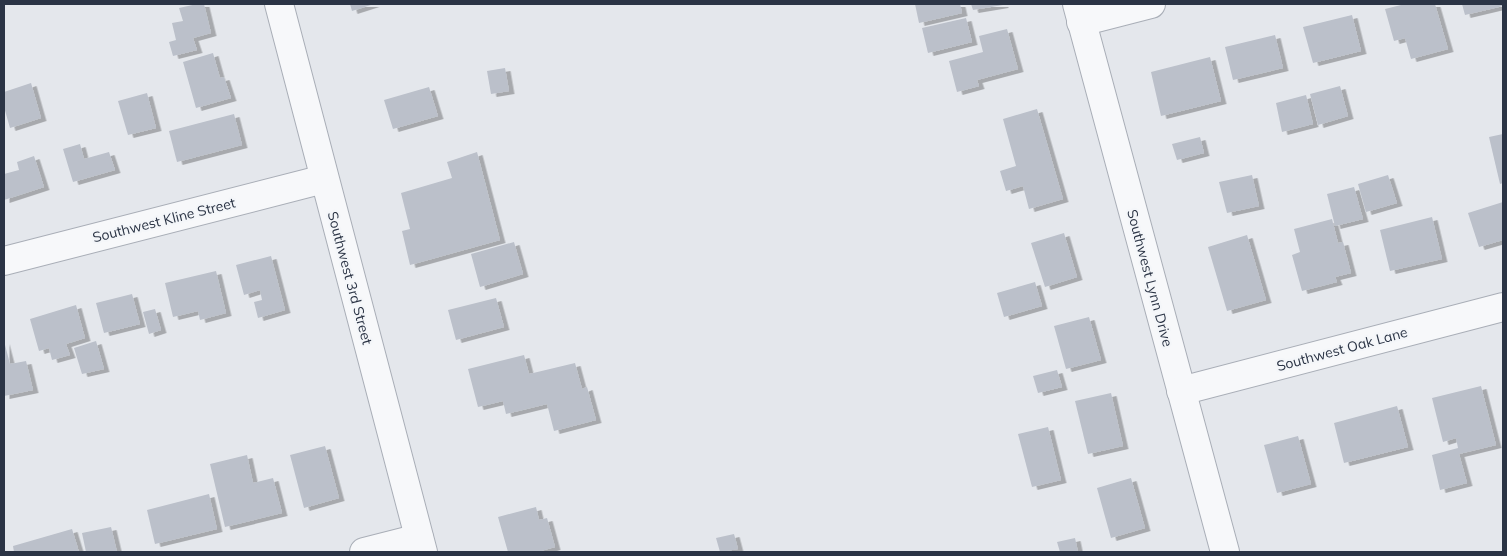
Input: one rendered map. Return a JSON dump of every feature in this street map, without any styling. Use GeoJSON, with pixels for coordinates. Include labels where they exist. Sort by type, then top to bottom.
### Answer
{"type":"FeatureCollection","features":[{"type":"Feature","properties":{"kind":"street","name":"Southwest 3rd Street"},"geometry":{"type":"LineString","coordinates":[[279,4],[421,545]]}},
{"type":"Feature","properties":{"kind":"street"},"geometry":{"type":"LineString","coordinates":[[1079,13],[1151,4]]}},
{"type":"Feature","properties":{"kind":"street","name":"Southwest Lynn Drive"},"geometry":{"type":"LineString","coordinates":[[1079,13],[1225,552]]}},
{"type":"Feature","properties":{"kind":"street","name":"Southwest Kline Street"},"geometry":{"type":"LineString","coordinates":[[4,261],[324,179]]}},
{"type":"Feature","properties":{"kind":"street","name":"Southwest Oak Lane"},"geometry":{"type":"LineString","coordinates":[[1181,391],[1503,307]]}},
{"type":"Feature","properties":{"kind":"street"},"geometry":{"type":"LineString","coordinates":[[364,552],[421,545]]}},
{"type":"Feature","properties":{"kind":"building"},"geometry":{"type":"Polygon","coordinates":[[[204,4],[211,33],[193,38],[197,50],[173,56],[169,42],[176,40],[172,23],[183,21],[179,8],[204,4]]]}},
{"type":"Feature","properties":{"kind":"building"},"geometry":{"type":"Polygon","coordinates":[[[350,4],[374,4],[352,11],[350,4]]]}},
{"type":"Feature","properties":{"kind":"building"},"geometry":{"type":"Polygon","coordinates":[[[915,4],[960,4],[962,13],[919,23],[915,4]]]}},
{"type":"Feature","properties":{"kind":"building"},"geometry":{"type":"Polygon","coordinates":[[[971,4],[1003,4],[1003,5],[973,10],[971,4]]]}},
{"type":"Feature","properties":{"kind":"building"},"geometry":{"type":"Polygon","coordinates":[[[1405,4],[1435,4],[1448,49],[1411,59],[1405,38],[1394,41],[1385,9],[1405,4]]]}},
{"type":"Feature","properties":{"kind":"building"},"geometry":{"type":"Polygon","coordinates":[[[1462,4],[1503,4],[1503,6],[1465,15],[1462,4]]]}},
{"type":"Feature","properties":{"kind":"building"},"geometry":{"type":"Polygon","coordinates":[[[1352,15],[1361,51],[1313,63],[1303,27],[1352,15]]]}},
{"type":"Feature","properties":{"kind":"building"},"geometry":{"type":"Polygon","coordinates":[[[966,18],[972,42],[928,53],[922,28],[966,18]]]}},
{"type":"Feature","properties":{"kind":"building"},"geometry":{"type":"Polygon","coordinates":[[[1007,29],[1018,69],[977,80],[979,86],[957,92],[949,61],[983,52],[979,36],[1007,29]]]}},
{"type":"Feature","properties":{"kind":"building"},"geometry":{"type":"Polygon","coordinates":[[[1275,35],[1283,68],[1233,80],[1225,47],[1275,35]]]}},
{"type":"Feature","properties":{"kind":"building"},"geometry":{"type":"Polygon","coordinates":[[[213,53],[220,78],[224,77],[231,98],[196,108],[183,62],[213,53]]]}},
{"type":"Feature","properties":{"kind":"building"},"geometry":{"type":"Polygon","coordinates":[[[1210,57],[1221,101],[1161,116],[1151,72],[1210,57]]]}},
{"type":"Feature","properties":{"kind":"building"},"geometry":{"type":"Polygon","coordinates":[[[505,68],[509,91],[491,94],[487,71],[505,68]]]}},
{"type":"Feature","properties":{"kind":"building"},"geometry":{"type":"Polygon","coordinates":[[[31,83],[41,118],[10,128],[4,107],[4,92],[31,83]]]}},
{"type":"Feature","properties":{"kind":"building"},"geometry":{"type":"Polygon","coordinates":[[[1340,86],[1348,116],[1318,125],[1310,94],[1340,86]]]}},
{"type":"Feature","properties":{"kind":"building"},"geometry":{"type":"Polygon","coordinates":[[[429,87],[438,116],[393,129],[384,100],[429,87]]]}},
{"type":"Feature","properties":{"kind":"building"},"geometry":{"type":"Polygon","coordinates":[[[147,93],[156,128],[128,135],[118,101],[147,93]]]}},
{"type":"Feature","properties":{"kind":"building"},"geometry":{"type":"Polygon","coordinates":[[[1306,95],[1313,124],[1282,132],[1276,103],[1306,95]]]}},
{"type":"Feature","properties":{"kind":"building"},"geometry":{"type":"Polygon","coordinates":[[[1037,109],[1063,199],[1029,209],[1023,186],[1006,191],[1000,171],[1016,166],[1003,119],[1037,109]]]}},
{"type":"Feature","properties":{"kind":"building"},"geometry":{"type":"Polygon","coordinates":[[[234,114],[242,145],[177,162],[169,131],[234,114]]]}},
{"type":"Feature","properties":{"kind":"building"},"geometry":{"type":"Polygon","coordinates":[[[1503,134],[1503,183],[1500,184],[1489,137],[1503,134]]]}},
{"type":"Feature","properties":{"kind":"building"},"geometry":{"type":"Polygon","coordinates":[[[1200,137],[1204,153],[1177,160],[1172,144],[1200,137]]]}},
{"type":"Feature","properties":{"kind":"building"},"geometry":{"type":"Polygon","coordinates":[[[80,144],[84,159],[109,152],[115,170],[73,182],[63,149],[80,144]]]}},
{"type":"Feature","properties":{"kind":"building"},"geometry":{"type":"Polygon","coordinates":[[[477,152],[500,240],[410,265],[402,231],[410,229],[401,193],[452,178],[447,162],[477,152]]]}},
{"type":"Feature","properties":{"kind":"building"},"geometry":{"type":"Polygon","coordinates":[[[34,156],[44,187],[4,200],[4,174],[19,170],[17,162],[34,156]]]}},
{"type":"Feature","properties":{"kind":"building"},"geometry":{"type":"Polygon","coordinates":[[[1252,175],[1259,206],[1227,213],[1219,182],[1252,175]]]}},
{"type":"Feature","properties":{"kind":"building"},"geometry":{"type":"Polygon","coordinates":[[[1388,175],[1397,203],[1366,212],[1358,184],[1388,175]]]}},
{"type":"Feature","properties":{"kind":"building"},"geometry":{"type":"Polygon","coordinates":[[[1354,187],[1363,219],[1335,226],[1327,194],[1354,187]]]}},
{"type":"Feature","properties":{"kind":"building"},"geometry":{"type":"Polygon","coordinates":[[[1503,202],[1503,240],[1479,247],[1468,213],[1503,202]]]}},
{"type":"Feature","properties":{"kind":"building"},"geometry":{"type":"Polygon","coordinates":[[[1432,217],[1442,259],[1390,271],[1380,230],[1432,217]]]}},
{"type":"Feature","properties":{"kind":"building"},"geometry":{"type":"Polygon","coordinates":[[[1332,219],[1338,243],[1343,242],[1351,273],[1335,277],[1337,282],[1302,291],[1292,255],[1300,252],[1294,229],[1332,219]]]}},
{"type":"Feature","properties":{"kind":"building"},"geometry":{"type":"Polygon","coordinates":[[[1064,233],[1077,277],[1045,287],[1031,243],[1064,233]]]}},
{"type":"Feature","properties":{"kind":"building"},"geometry":{"type":"Polygon","coordinates":[[[1247,235],[1266,300],[1227,311],[1208,247],[1247,235]]]}},
{"type":"Feature","properties":{"kind":"building"},"geometry":{"type":"Polygon","coordinates":[[[514,242],[523,274],[480,287],[471,254],[514,242]]]}},
{"type":"Feature","properties":{"kind":"building"},"geometry":{"type":"Polygon","coordinates":[[[271,256],[285,310],[258,318],[254,302],[262,300],[260,290],[244,295],[236,265],[271,256]]]}},
{"type":"Feature","properties":{"kind":"building"},"geometry":{"type":"Polygon","coordinates":[[[216,271],[226,313],[200,320],[198,311],[173,317],[165,283],[216,271]]]}},
{"type":"Feature","properties":{"kind":"building"},"geometry":{"type":"Polygon","coordinates":[[[1035,282],[1042,306],[1004,317],[997,293],[1035,282]]]}},
{"type":"Feature","properties":{"kind":"building"},"geometry":{"type":"Polygon","coordinates":[[[132,294],[140,324],[104,333],[96,303],[132,294]]]}},
{"type":"Feature","properties":{"kind":"building"},"geometry":{"type":"Polygon","coordinates":[[[496,298],[504,327],[456,340],[448,310],[496,298]]]}},
{"type":"Feature","properties":{"kind":"building"},"geometry":{"type":"Polygon","coordinates":[[[76,305],[85,338],[66,344],[70,355],[52,360],[49,348],[39,351],[30,319],[76,305]]]}},
{"type":"Feature","properties":{"kind":"building"},"geometry":{"type":"Polygon","coordinates":[[[155,309],[161,330],[149,334],[143,312],[155,309]]]}},
{"type":"Feature","properties":{"kind":"building"},"geometry":{"type":"Polygon","coordinates":[[[1089,317],[1101,360],[1066,369],[1054,326],[1089,317]]]}},
{"type":"Feature","properties":{"kind":"building"},"geometry":{"type":"Polygon","coordinates":[[[4,341],[10,364],[26,361],[33,390],[4,396],[4,341]]]}},
{"type":"Feature","properties":{"kind":"building"},"geometry":{"type":"Polygon","coordinates":[[[96,341],[104,369],[82,374],[74,348],[96,341]]]}},
{"type":"Feature","properties":{"kind":"building"},"geometry":{"type":"Polygon","coordinates":[[[524,355],[529,374],[575,363],[582,389],[587,387],[596,420],[554,431],[547,404],[506,414],[503,401],[478,407],[468,369],[524,355]]]}},
{"type":"Feature","properties":{"kind":"building"},"geometry":{"type":"Polygon","coordinates":[[[1057,370],[1062,387],[1038,393],[1033,376],[1057,370]]]}},
{"type":"Feature","properties":{"kind":"building"},"geometry":{"type":"Polygon","coordinates":[[[1481,386],[1496,445],[1459,454],[1467,483],[1440,490],[1432,455],[1458,448],[1456,438],[1443,442],[1432,398],[1481,386]]]}},
{"type":"Feature","properties":{"kind":"building"},"geometry":{"type":"Polygon","coordinates":[[[1111,393],[1123,446],[1088,454],[1075,401],[1111,393]]]}},
{"type":"Feature","properties":{"kind":"building"},"geometry":{"type":"Polygon","coordinates":[[[1397,406],[1408,447],[1344,463],[1334,423],[1397,406]]]}},
{"type":"Feature","properties":{"kind":"building"},"geometry":{"type":"Polygon","coordinates":[[[1048,427],[1061,480],[1032,487],[1018,434],[1048,427]]]}},
{"type":"Feature","properties":{"kind":"building"},"geometry":{"type":"Polygon","coordinates":[[[1298,436],[1311,484],[1277,493],[1264,445],[1298,436]]]}},
{"type":"Feature","properties":{"kind":"building"},"geometry":{"type":"Polygon","coordinates":[[[325,446],[339,498],[304,508],[290,455],[325,446]]]}},
{"type":"Feature","properties":{"kind":"building"},"geometry":{"type":"Polygon","coordinates":[[[247,455],[253,483],[273,478],[282,513],[225,527],[210,464],[247,455]]]}},
{"type":"Feature","properties":{"kind":"building"},"geometry":{"type":"Polygon","coordinates":[[[1131,478],[1145,528],[1111,538],[1097,488],[1131,478]]]}},
{"type":"Feature","properties":{"kind":"building"},"geometry":{"type":"Polygon","coordinates":[[[209,494],[217,529],[155,544],[147,510],[209,494]]]}},
{"type":"Feature","properties":{"kind":"building"},"geometry":{"type":"Polygon","coordinates":[[[536,507],[539,520],[547,518],[555,547],[537,552],[508,552],[498,517],[536,507]]]}},
{"type":"Feature","properties":{"kind":"building"},"geometry":{"type":"Polygon","coordinates":[[[111,527],[117,552],[86,552],[82,533],[111,527]]]}},
{"type":"Feature","properties":{"kind":"building"},"geometry":{"type":"Polygon","coordinates":[[[72,529],[79,552],[14,552],[13,546],[72,529]]]}},
{"type":"Feature","properties":{"kind":"building"},"geometry":{"type":"Polygon","coordinates":[[[734,534],[738,549],[720,552],[716,538],[734,534]]]}},
{"type":"Feature","properties":{"kind":"building"},"geometry":{"type":"Polygon","coordinates":[[[1075,538],[1078,552],[1060,552],[1057,542],[1075,538]]]}}]}
